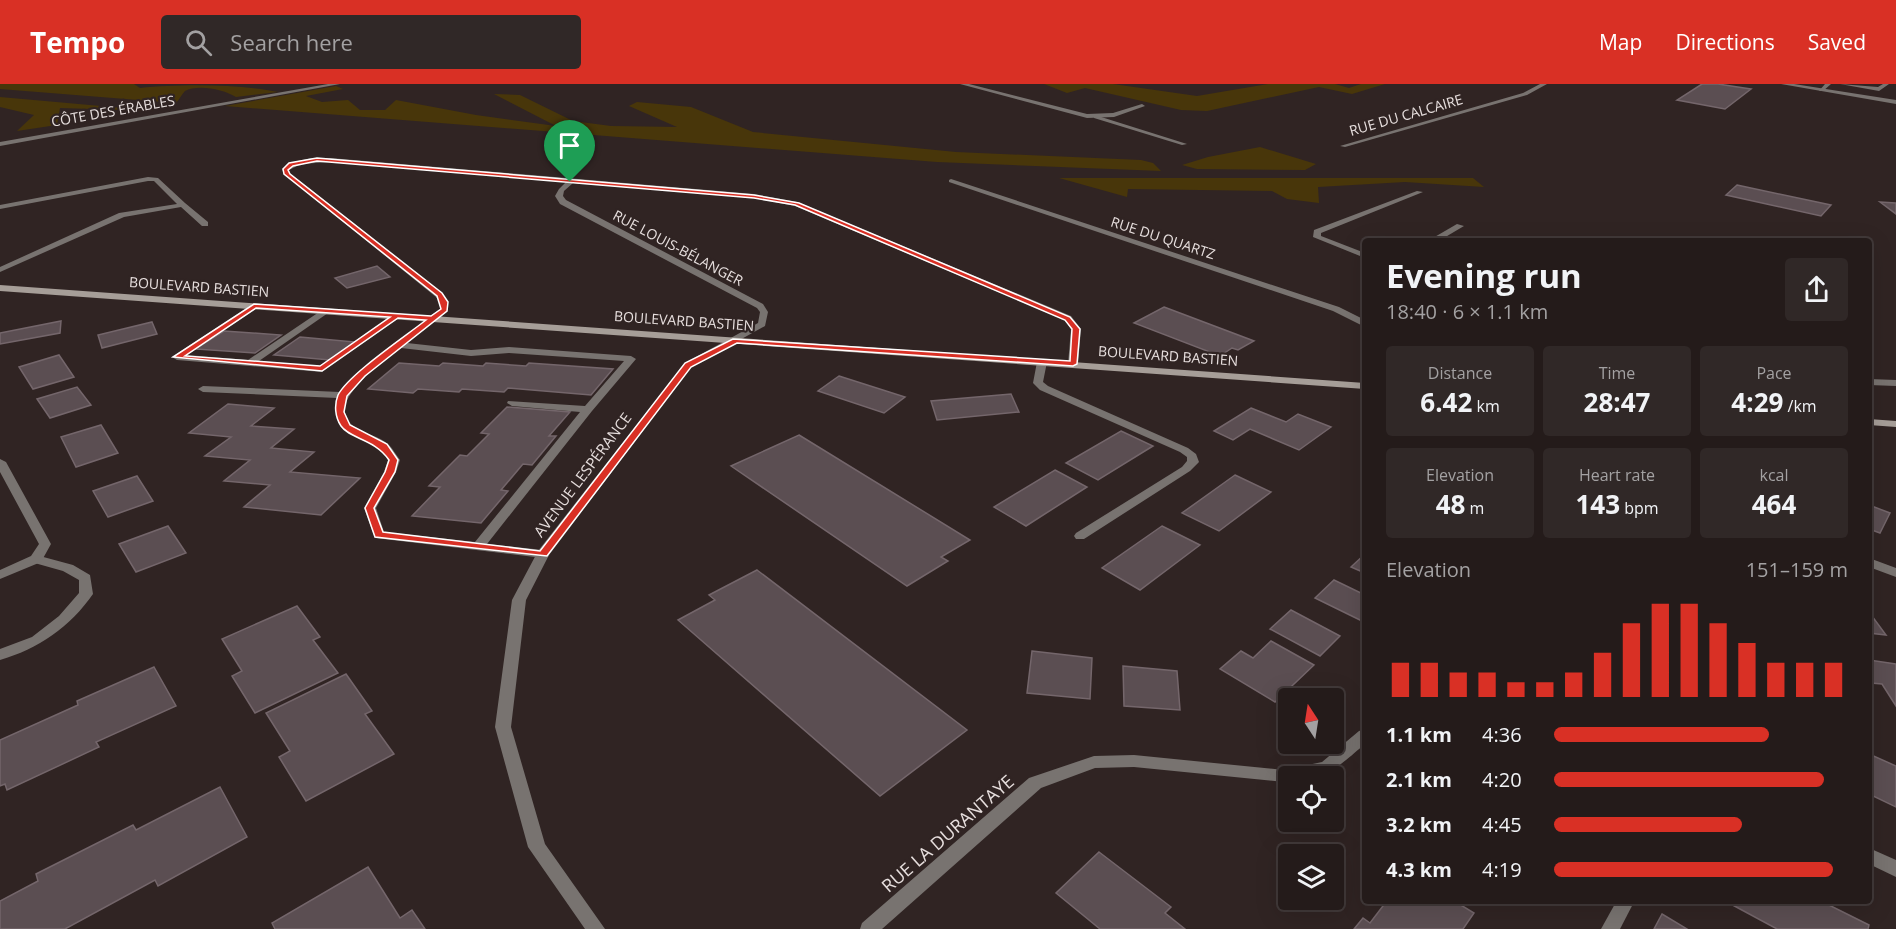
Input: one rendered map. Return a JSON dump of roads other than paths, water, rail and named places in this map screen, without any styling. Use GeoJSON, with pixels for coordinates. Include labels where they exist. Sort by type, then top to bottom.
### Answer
{"type":"FeatureCollection","features":[{"type":"Feature","properties":{"kind":"main road","name":"BOULEVARD BASTIEN"},"geometry":{"type":"LineString","coordinates":[[0,288],[1362,386]]}},
{"type":"Feature","properties":{"kind":"main road"},"geometry":{"type":"LineString","coordinates":[[1872,423],[1896,424]]}},
{"type":"Feature","properties":{"kind":"street","name":"CÔTE DES ÉRABLES"},"geometry":{"type":"LineString","coordinates":[[0,144],[337,84]]}},
{"type":"Feature","properties":{"kind":"street"},"geometry":{"type":"LineString","coordinates":[[963,84],[1096,117],[1184,144]]}},
{"type":"Feature","properties":{"kind":"street","name":"RUE DU CALCAIRE"},"geometry":{"type":"LineString","coordinates":[[1342,146],[1525,94],[1544,84]]}},
{"type":"Feature","properties":{"kind":"street"},"geometry":{"type":"LineString","coordinates":[[1784,84],[1896,102]]}},
{"type":"Feature","properties":{"kind":"street"},"geometry":{"type":"LineString","coordinates":[[1821,90],[1828,84]]}},
{"type":"Feature","properties":{"kind":"street"},"geometry":{"type":"LineString","coordinates":[[1844,84],[1879,89],[1886,84]]}},
{"type":"Feature","properties":{"kind":"street"},"geometry":{"type":"LineString","coordinates":[[1096,117],[1142,106]]}},
{"type":"Feature","properties":{"kind":"street"},"geometry":{"type":"LineString","coordinates":[[543,554],[378,535],[370,508],[394,460],[384,446],[346,426],[339,412],[343,395],[362,374],[444,310],[444,302],[439,295],[287,174],[285,169],[291,165],[317,160],[754,196],[797,204],[1068,318],[1076,329],[1073,364]]}},
{"type":"Feature","properties":{"kind":"street"},"geometry":{"type":"LineString","coordinates":[[0,207],[156,179],[205,224]]}},
{"type":"Feature","properties":{"kind":"street","name":"RUE LOUIS-BÉLANGER"},"geometry":{"type":"LineString","coordinates":[[570,182],[561,190],[559,196],[563,202],[760,306],[764,312],[762,324],[735,340]]}},
{"type":"Feature","properties":{"kind":"street","name":"RUE DU QUARTZ"},"geometry":{"type":"LineString","coordinates":[[951,182],[1336,309],[1362,322]]}},
{"type":"Feature","properties":{"kind":"street"},"geometry":{"type":"LineString","coordinates":[[1362,255],[1329,244],[1317,237],[1317,232],[1419,192]]}},
{"type":"Feature","properties":{"kind":"street"},"geometry":{"type":"LineString","coordinates":[[0,270],[122,215],[182,205]]}},
{"type":"Feature","properties":{"kind":"street"},"geometry":{"type":"LineString","coordinates":[[1438,238],[1460,226]]}},
{"type":"Feature","properties":{"kind":"street"},"geometry":{"type":"LineString","coordinates":[[254,306],[177,357],[322,369],[397,316]]}},
{"type":"Feature","properties":{"kind":"street"},"geometry":{"type":"LineString","coordinates":[[250,363],[325,311]]}},
{"type":"Feature","properties":{"kind":"street","name":"AVENUE LESPÉRANCE"},"geometry":{"type":"LineString","coordinates":[[596,929],[537,847],[503,727],[519,600],[543,554],[688,365],[735,340]]}},
{"type":"Feature","properties":{"kind":"street"},"geometry":{"type":"LineString","coordinates":[[399,345],[471,353],[508,350],[631,359],[588,408],[478,546]]}},
{"type":"Feature","properties":{"kind":"street"},"geometry":{"type":"LineString","coordinates":[[1042,362],[1038,383],[1044,388],[1184,450],[1192,456],[1192,462],[1186,469],[1080,536]]}},
{"type":"Feature","properties":{"kind":"street"},"geometry":{"type":"LineString","coordinates":[[1872,382],[1896,383]]}},
{"type":"Feature","properties":{"kind":"street"},"geometry":{"type":"LineString","coordinates":[[203,389],[343,395]]}},
{"type":"Feature","properties":{"kind":"street"},"geometry":{"type":"LineString","coordinates":[[512,403],[588,408]]}},
{"type":"Feature","properties":{"kind":"street"},"geometry":{"type":"LineString","coordinates":[[0,462],[45,544],[36,560]]}},
{"type":"Feature","properties":{"kind":"street"},"geometry":{"type":"LineString","coordinates":[[0,575],[36,560],[68,568],[85,578],[86,594],[64,619],[36,640],[0,655]]}},
{"type":"Feature","properties":{"kind":"street"},"geometry":{"type":"LineString","coordinates":[[1872,563],[1896,573]]}},
{"type":"Feature","properties":{"kind":"street","name":"RUE LA DURANTAYE"},"geometry":{"type":"LineString","coordinates":[[869,929],[1035,783],[1094,762],[1134,761],[1284,776],[1326,767],[1357,745],[1362,739]]}},
{"type":"Feature","properties":{"kind":"street"},"geometry":{"type":"LineString","coordinates":[[1872,857],[1896,869]]}},
{"type":"Feature","properties":{"kind":"street"},"geometry":{"type":"LineString","coordinates":[[1610,929],[1624,904]]}}]}
